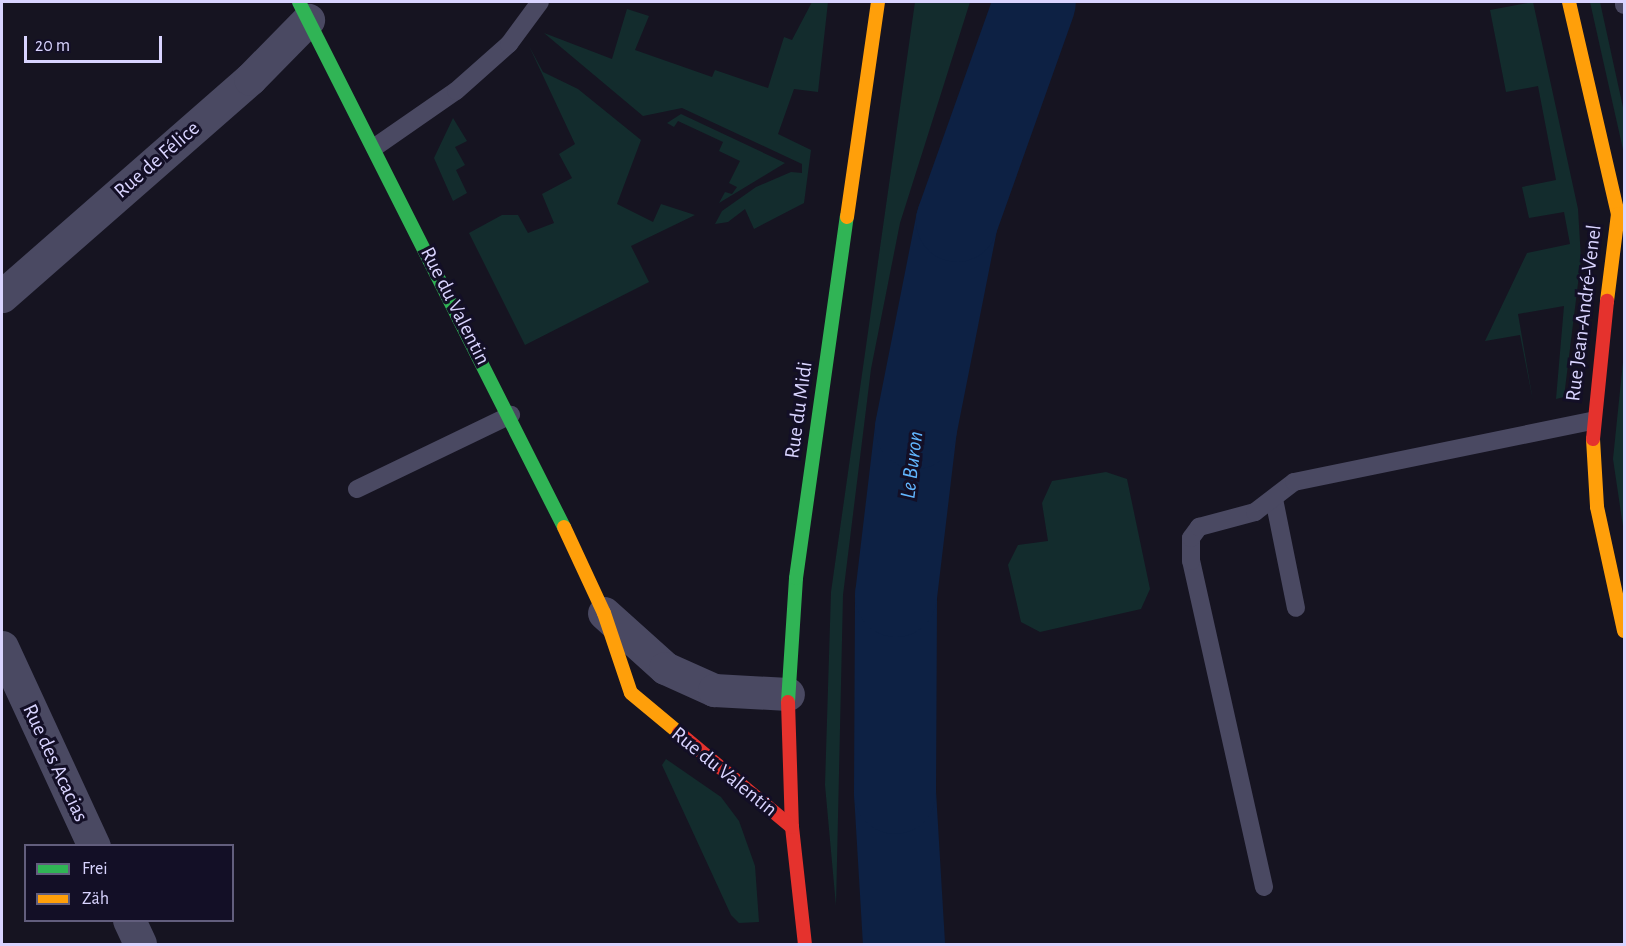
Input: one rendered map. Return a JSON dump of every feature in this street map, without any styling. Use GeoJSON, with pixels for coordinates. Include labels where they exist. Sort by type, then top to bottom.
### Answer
{"type":"FeatureCollection","features":[{"type":"Feature","properties":{"kind":"street","name":"Rue du Midi"},"geometry":{"type":"LineString","coordinates":[[792,827],[788,694],[796,578],[878,2]]}},
{"type":"Feature","properties":{"kind":"street","name":"Rue Jean-André-Venel"},"geometry":{"type":"LineString","coordinates":[[1569,2],[1618,214],[1621,250],[1592,421],[1597,507],[1622,611],[1624,631]]}},
{"type":"Feature","properties":{"kind":"street","name":"Rue du Valentin"},"geometry":{"type":"LineString","coordinates":[[304,11],[511,415],[604,614],[631,693],[792,827],[805,945]]}},
{"type":"Feature","properties":{"kind":"street","name":"Rue de Félice"},"geometry":{"type":"LineString","coordinates":[[2,296],[250,79],[304,11]]}},
{"type":"Feature","properties":{"kind":"street","name":"Rue du Valentin"},"geometry":{"type":"LineString","coordinates":[[604,614],[675,673],[714,690],[788,694]]}},
{"type":"Feature","properties":{"kind":"street","name":"Rue des Acacias"},"geometry":{"type":"LineString","coordinates":[[2,647],[93,844]]}},
{"type":"Feature","properties":{"kind":"street"},"geometry":{"type":"LineString","coordinates":[[129,922],[140,945]]}},
{"type":"Feature","properties":{"kind":"lane"},"geometry":{"type":"LineString","coordinates":[[375,147],[465,83],[509,44],[540,2]]}},
{"type":"Feature","properties":{"kind":"lane"},"geometry":{"type":"LineString","coordinates":[[357,489],[511,415]]}},
{"type":"Feature","properties":{"kind":"lane"},"geometry":{"type":"LineString","coordinates":[[1264,887],[1191,561],[1191,538],[1200,527],[1255,512],[1294,482],[1592,421]]}},
{"type":"Feature","properties":{"kind":"lane"},"geometry":{"type":"LineString","coordinates":[[1274,499],[1296,608]]}},
{"type":"Feature","properties":{"kind":"green space"},"geometry":{"type":"Polygon","coordinates":[[[812,2],[828,2],[818,92],[794,89],[778,134],[811,150],[804,203],[754,229],[745,209],[728,222],[715,224],[722,211],[756,187],[791,172],[802,173],[802,164],[682,108],[643,116],[544,33],[612,59],[627,9],[649,16],[635,50],[712,77],[715,70],[768,88],[784,37],[792,40],[812,2]]]}},
{"type":"Feature","properties":{"kind":"green space"},"geometry":{"type":"Polygon","coordinates":[[[915,2],[970,2],[900,223],[871,369],[843,595],[836,906],[825,785],[831,592],[915,2]]]}},
{"type":"Feature","properties":{"kind":"green space"},"geometry":{"type":"Polygon","coordinates":[[[1533,2],[1578,209],[1581,259],[1564,397],[1556,399],[1564,306],[1518,314],[1533,401],[1520,335],[1485,341],[1527,253],[1570,244],[1564,212],[1529,218],[1522,187],[1556,180],[1538,86],[1506,92],[1490,10],[1533,2]]]}},
{"type":"Feature","properties":{"kind":"green space"},"geometry":{"type":"Polygon","coordinates":[[[1590,2],[1600,2],[1624,112],[1624,154],[1590,2]]]}},
{"type":"Feature","properties":{"kind":"green space"},"geometry":{"type":"Polygon","coordinates":[[[529,46],[543,72],[578,89],[641,140],[617,204],[653,222],[661,204],[695,215],[631,246],[649,282],[525,345],[469,233],[502,215],[518,215],[528,233],[554,223],[542,194],[572,178],[559,154],[575,144],[529,46]]]}},
{"type":"Feature","properties":{"kind":"green space"},"geometry":{"type":"Polygon","coordinates":[[[681,114],[785,163],[719,203],[725,192],[732,194],[737,187],[729,183],[740,161],[719,151],[723,142],[678,121],[674,127],[667,123],[681,114]]]}},
{"type":"Feature","properties":{"kind":"green space"},"geometry":{"type":"Polygon","coordinates":[[[453,118],[467,141],[455,147],[465,165],[456,170],[467,193],[453,201],[434,158],[453,118]]]}},
{"type":"Feature","properties":{"kind":"green space"},"geometry":{"type":"Polygon","coordinates":[[[1624,352],[1624,533],[1613,459],[1624,352]]]}},
{"type":"Feature","properties":{"kind":"green space"},"geometry":{"type":"Polygon","coordinates":[[[1106,472],[1127,479],[1150,589],[1141,609],[1040,632],[1021,622],[1008,565],[1018,545],[1048,541],[1042,503],[1052,481],[1106,472]]]}},
{"type":"Feature","properties":{"kind":"green space"},"geometry":{"type":"Polygon","coordinates":[[[666,759],[721,797],[739,821],[755,866],[759,922],[739,923],[731,915],[662,765],[666,759]]]}},
{"type":"Feature","properties":{"kind":"waterway","name":"Le Buron"},"geometry":{"type":"LineString","coordinates":[[904,944],[895,793],[896,596],[916,428],[957,221],[1035,2]]}},
{"type":"Feature","properties":{"kind":"traffic: fast"},"geometry":{"type":"LineString","coordinates":[[299,2],[564,527]]}},
{"type":"Feature","properties":{"kind":"traffic: fast"},"geometry":{"type":"LineString","coordinates":[[788,702],[796,578],[847,217]]}},
{"type":"Feature","properties":{"kind":"traffic: slow"},"geometry":{"type":"LineString","coordinates":[[847,217],[878,2]]}},
{"type":"Feature","properties":{"kind":"traffic: slow"},"geometry":{"type":"LineString","coordinates":[[1569,2],[1618,214],[1607,301]]}},
{"type":"Feature","properties":{"kind":"traffic: slow"},"geometry":{"type":"LineString","coordinates":[[1593,439],[1597,507],[1624,631]]}},
{"type":"Feature","properties":{"kind":"traffic: slow"},"geometry":{"type":"LineString","coordinates":[[564,527],[604,613],[631,693],[679,733]]}},
{"type":"Feature","properties":{"kind":"traffic: jam"},"geometry":{"type":"LineString","coordinates":[[1593,439],[1607,301]]}},
{"type":"Feature","properties":{"kind":"traffic: jam"},"geometry":{"type":"LineString","coordinates":[[788,702],[792,827],[805,944]]}},
{"type":"Feature","properties":{"kind":"traffic: jam"},"geometry":{"type":"LineString","coordinates":[[679,733],[792,827]]}}]}
